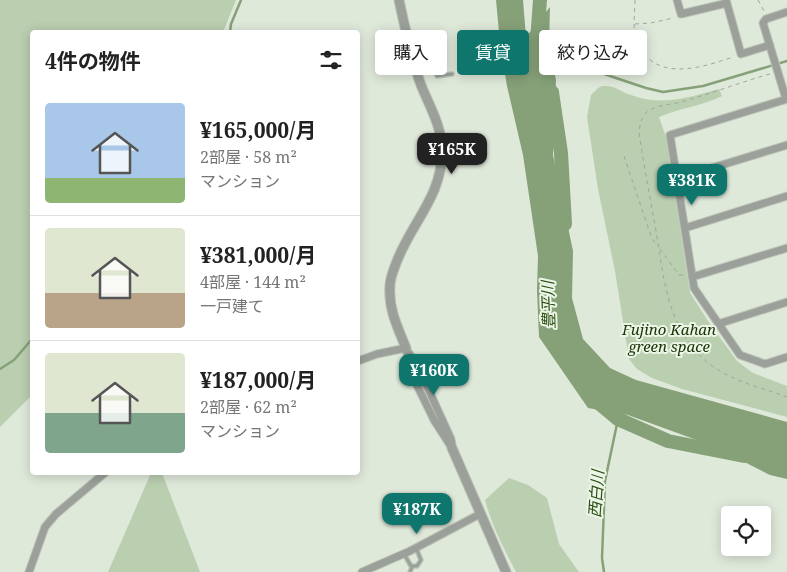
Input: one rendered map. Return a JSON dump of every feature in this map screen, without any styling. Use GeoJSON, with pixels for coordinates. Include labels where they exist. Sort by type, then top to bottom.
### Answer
{"type":"FeatureCollection","features":[{"type":"Feature","properties":{"kind":"street"},"geometry":{"type":"LineString","coordinates":[[399,0],[420,84],[437,124],[442,148],[441,171],[433,194],[402,246],[391,276],[389,288],[392,312],[406,348],[411,373],[434,420],[452,448],[506,572]]}},
{"type":"Feature","properties":{"kind":"street"},"geometry":{"type":"LineString","coordinates":[[677,0],[681,14],[727,1],[741,54],[770,48]]}},
{"type":"Feature","properties":{"kind":"street"},"geometry":{"type":"LineString","coordinates":[[787,12],[766,19],[763,23],[786,99],[670,135],[694,288],[740,355],[765,364],[787,357]]}},
{"type":"Feature","properties":{"kind":"street"},"geometry":{"type":"LineString","coordinates":[[676,179],[787,146]]}},
{"type":"Feature","properties":{"kind":"street"},"geometry":{"type":"LineString","coordinates":[[685,228],[787,196]]}},
{"type":"Feature","properties":{"kind":"street"},"geometry":{"type":"LineString","coordinates":[[692,277],[787,248]]}},
{"type":"Feature","properties":{"kind":"street"},"geometry":{"type":"LineString","coordinates":[[718,324],[787,302]]}},
{"type":"Feature","properties":{"kind":"street"},"geometry":{"type":"LineString","coordinates":[[360,360],[377,354],[406,348]]}},
{"type":"Feature","properties":{"kind":"street"},"geometry":{"type":"LineString","coordinates":[[29,572],[45,527],[56,514],[102,475]]}},
{"type":"Feature","properties":{"kind":"street"},"geometry":{"type":"LineString","coordinates":[[362,572],[404,554],[480,514]]}},
{"type":"Feature","properties":{"kind":"lane"},"geometry":{"type":"LineString","coordinates":[[405,27],[419,39],[431,58],[437,76],[452,74]]}},
{"type":"Feature","properties":{"kind":"lane"},"geometry":{"type":"LineString","coordinates":[[412,567],[417,566],[422,560],[416,548]]}},
{"type":"Feature","properties":{"kind":"lane"},"geometry":{"type":"LineString","coordinates":[[404,554],[412,567]]}},
{"type":"Feature","properties":{"kind":"lane"},"geometry":{"type":"LineString","coordinates":[[410,572],[412,567]]}},
{"type":"Feature","properties":{"kind":"path"},"geometry":{"type":"LineString","coordinates":[[635,0],[636,35],[641,49],[647,57],[658,65],[674,70],[692,69],[741,54]]}},
{"type":"Feature","properties":{"kind":"path"},"geometry":{"type":"LineString","coordinates":[[758,0],[764,9],[764,21]]}},
{"type":"Feature","properties":{"kind":"path"},"geometry":{"type":"LineString","coordinates":[[635,24],[652,23],[681,14]]}},
{"type":"Feature","properties":{"kind":"path"},"geometry":{"type":"LineString","coordinates":[[624,156],[652,239],[680,275],[692,277]]}},
{"type":"Feature","properties":{"kind":"green space"},"geometry":{"type":"Polygon","coordinates":[[[0,0],[236,0],[224,30],[30,30],[30,397],[0,427],[0,0]]]}},
{"type":"Feature","properties":{"kind":"green space","name":"Fujino Kahan green space"},"geometry":{"type":"Polygon","coordinates":[[[602,86],[614,87],[642,99],[654,100],[676,100],[719,89],[722,96],[659,117],[666,137],[690,293],[737,361],[753,373],[787,386],[787,417],[682,389],[652,378],[637,369],[629,359],[587,117],[591,95],[602,86]]]}},
{"type":"Feature","properties":{"kind":"green space"},"geometry":{"type":"Polygon","coordinates":[[[150,475],[163,475],[200,572],[108,572],[150,475]]]}},
{"type":"Feature","properties":{"kind":"green space"},"geometry":{"type":"Polygon","coordinates":[[[509,478],[528,485],[547,498],[559,544],[579,572],[516,572],[495,529],[485,500],[509,478]]]}},
{"type":"Feature","properties":{"kind":"water"},"geometry":{"type":"Polygon","coordinates":[[[496,0],[523,0],[525,30],[499,30],[496,0]]]}},
{"type":"Feature","properties":{"kind":"water"},"geometry":{"type":"Polygon","coordinates":[[[550,7],[549,30],[539,30],[539,75],[555,75],[556,80],[553,155],[573,251],[572,298],[583,339],[610,368],[636,380],[787,422],[787,479],[770,475],[713,446],[628,415],[588,408],[539,337],[538,256],[523,155],[505,75],[529,75],[529,33],[550,7]]]}},
{"type":"Feature","properties":{"kind":"waterway"},"geometry":{"type":"LineString","coordinates":[[230,30],[241,0]]}},
{"type":"Feature","properties":{"kind":"waterway","name":"豊平川"},"geometry":{"type":"LineString","coordinates":[[537,41],[540,0]]}},
{"type":"Feature","properties":{"kind":"waterway"},"geometry":{"type":"LineString","coordinates":[[607,75],[663,92],[703,86],[787,61]]}},
{"type":"Feature","properties":{"kind":"waterway","name":"豊平川"},"geometry":{"type":"LineString","coordinates":[[552,92],[561,153],[565,224]]}},
{"type":"Feature","properties":{"kind":"waterway"},"geometry":{"type":"LineString","coordinates":[[0,369],[14,360],[30,341]]}},
{"type":"Feature","properties":{"kind":"waterway","name":"豊平川"},"geometry":{"type":"LineString","coordinates":[[594,399],[618,419],[668,441],[744,456]]}},
{"type":"Feature","properties":{"kind":"waterway","name":"西白川"},"geometry":{"type":"LineString","coordinates":[[604,572],[602,558],[605,481],[618,419]]}}]}
